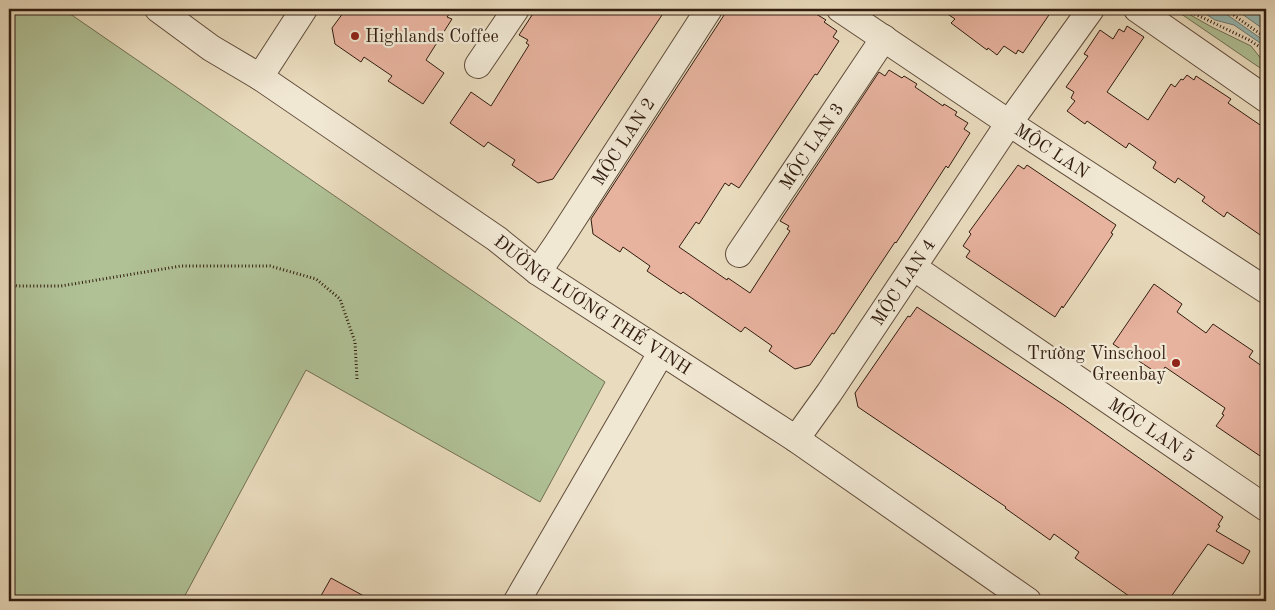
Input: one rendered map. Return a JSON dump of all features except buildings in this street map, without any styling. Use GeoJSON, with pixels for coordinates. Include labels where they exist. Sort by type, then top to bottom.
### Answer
{"type":"FeatureCollection","features":[{"type":"Feature","properties":{"kind":"street","name":"ĐƯỜNG LƯƠNG THẾ VINH"},"geometry":{"type":"LineString","coordinates":[[158,9],[211,48],[260,77],[497,239],[538,272],[796,439],[1028,601]]}},
{"type":"Feature","properties":{"kind":"street"},"geometry":{"type":"LineString","coordinates":[[260,77],[304,9]]}},
{"type":"Feature","properties":{"kind":"street"},"geometry":{"type":"LineString","coordinates":[[478,65],[516,9]]}},
{"type":"Feature","properties":{"kind":"street","name":"MỘC LAN 2"},"geometry":{"type":"LineString","coordinates":[[538,272],[558,244],[709,9]]}},
{"type":"Feature","properties":{"kind":"street","name":"MỘC LAN"},"geometry":{"type":"LineString","coordinates":[[840,9],[1009,123],[1266,290]]}},
{"type":"Feature","properties":{"kind":"street","name":"MỘC LAN 4"},"geometry":{"type":"LineString","coordinates":[[796,439],[1009,123],[1091,9]]}},
{"type":"Feature","properties":{"kind":"street"},"geometry":{"type":"LineString","coordinates":[[1137,9],[1266,100]]}},
{"type":"Feature","properties":{"kind":"street","name":"MỘC LAN 3"},"geometry":{"type":"LineString","coordinates":[[739,254],[884,38]]}},
{"type":"Feature","properties":{"kind":"street","name":"MỘC LAN 5"},"geometry":{"type":"LineString","coordinates":[[913,267],[1266,508]]}},
{"type":"Feature","properties":{"kind":"street"},"geometry":{"type":"LineString","coordinates":[[527,598],[661,353]]}},
{"type":"Feature","properties":{"kind":"path"},"geometry":{"type":"LineString","coordinates":[[1190,9],[1266,51]]}},
{"type":"Feature","properties":{"kind":"path"},"geometry":{"type":"LineString","coordinates":[[1225,9],[1266,38]]}},
{"type":"Feature","properties":{"kind":"path"},"geometry":{"type":"LineString","coordinates":[[9,284],[17,286],[61,286],[181,266],[270,266],[316,279],[340,299],[356,342],[357,379]]}},
{"type":"Feature","properties":{"kind":"green space"},"geometry":{"type":"Polygon","coordinates":[[[9,9],[63,9],[605,382],[540,502],[306,370],[182,601],[9,601],[9,9]]]}},
{"type":"Feature","properties":{"kind":"green space"},"geometry":{"type":"Polygon","coordinates":[[[1174,9],[1184,9],[1187,13],[1210,26],[1251,46],[1266,65],[1266,72],[1174,9]]]}},
{"type":"Feature","properties":{"kind":"water"},"geometry":{"type":"Polygon","coordinates":[[[1198,9],[1219,9],[1266,42],[1266,47],[1234,25],[1215,20],[1198,9]]]}},
{"type":"Feature","properties":{"kind":"water"},"geometry":{"type":"Polygon","coordinates":[[[1235,9],[1266,9],[1266,31],[1235,9]]]}},
{"type":"Feature","properties":{"kind":"place","name":"Highlands Coffee"},"geometry":{"type":"Point","coordinates":[355,36]}},
{"type":"Feature","properties":{"kind":"place","name":"Trường Vinschool Greenbay"},"geometry":{"type":"Point","coordinates":[1176,363]}}]}
